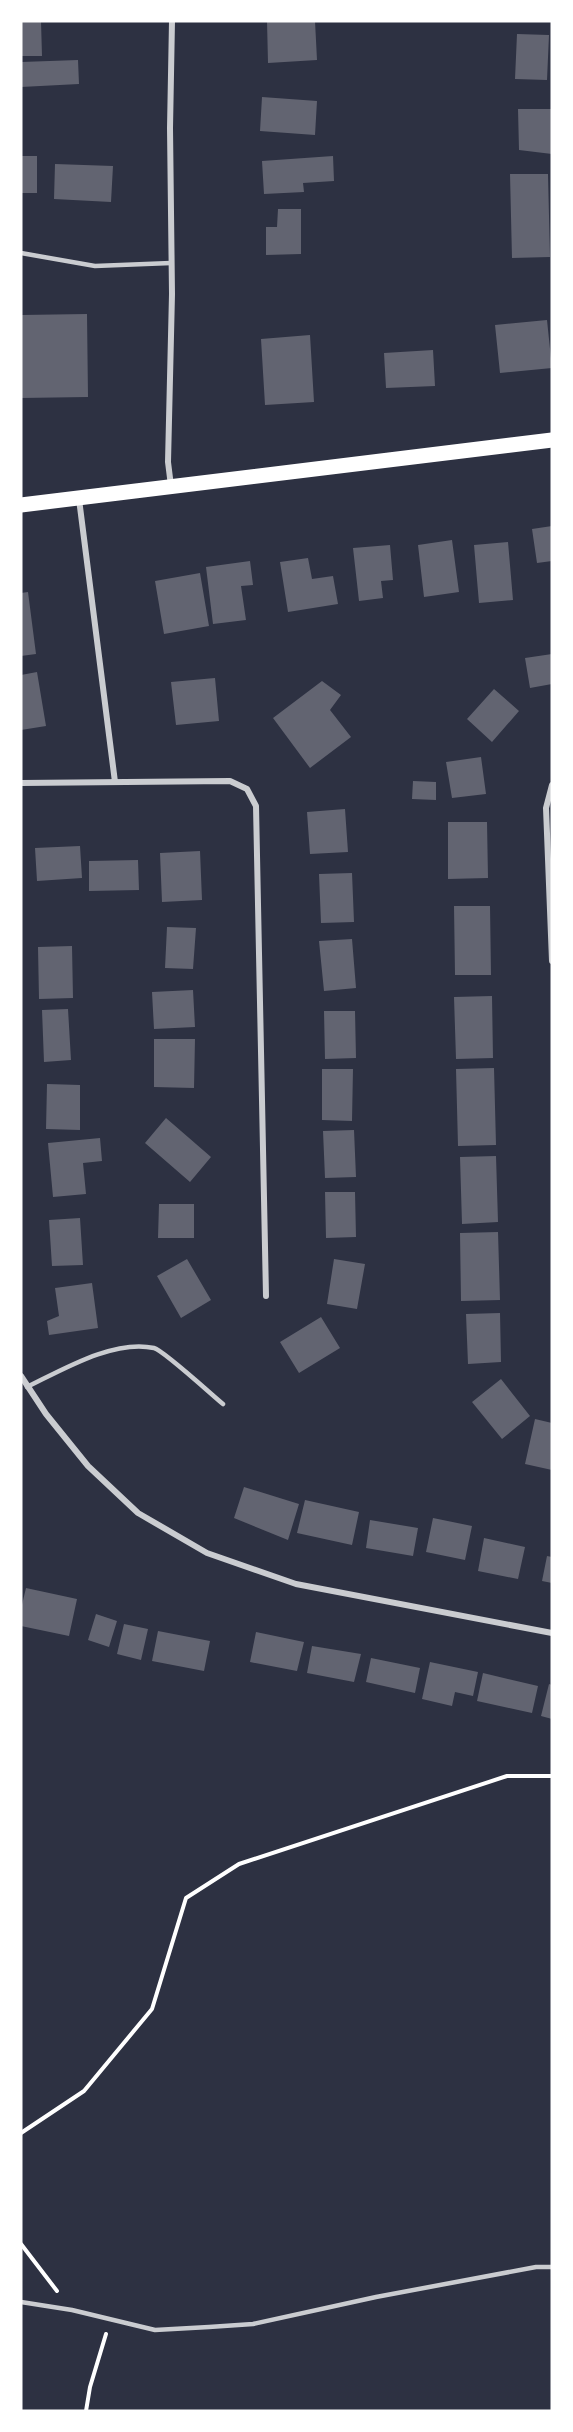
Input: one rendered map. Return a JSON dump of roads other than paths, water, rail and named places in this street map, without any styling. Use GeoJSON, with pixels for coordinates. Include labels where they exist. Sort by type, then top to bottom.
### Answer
{"type":"FeatureCollection","features":[{"type":"Feature","properties":{"kind":"main road"},"geometry":{"type":"LineString","coordinates":[[21,505],[552,440]]}},
{"type":"Feature","properties":{"kind":"street"},"geometry":{"type":"LineString","coordinates":[[171,486],[168,462],[172,21]]}},
{"type":"Feature","properties":{"kind":"street"},"geometry":{"type":"LineString","coordinates":[[80,499],[115,782]]}},
{"type":"Feature","properties":{"kind":"street"},"geometry":{"type":"LineString","coordinates":[[21,783],[230,781],[247,789],[256,806],[266,1296]]}},
{"type":"Feature","properties":{"kind":"street"},"geometry":{"type":"LineString","coordinates":[[552,785],[546,808],[552,961]]}},
{"type":"Feature","properties":{"kind":"street"},"geometry":{"type":"LineString","coordinates":[[21,1376],[88,1466],[138,1513],[207,1552],[296,1584],[552,1633]]}},
{"type":"Feature","properties":{"kind":"lane"},"geometry":{"type":"LineString","coordinates":[[21,253],[95,266],[171,263]]}},
{"type":"Feature","properties":{"kind":"lane"},"geometry":{"type":"LineString","coordinates":[[27,1387],[99,1354],[122,1347],[156,1348],[223,1404]]}},
{"type":"Feature","properties":{"kind":"lane"},"geometry":{"type":"LineString","coordinates":[[21,2302],[72,2310],[155,2330],[253,2324],[376,2297],[536,2267],[552,2267]]}}]}
